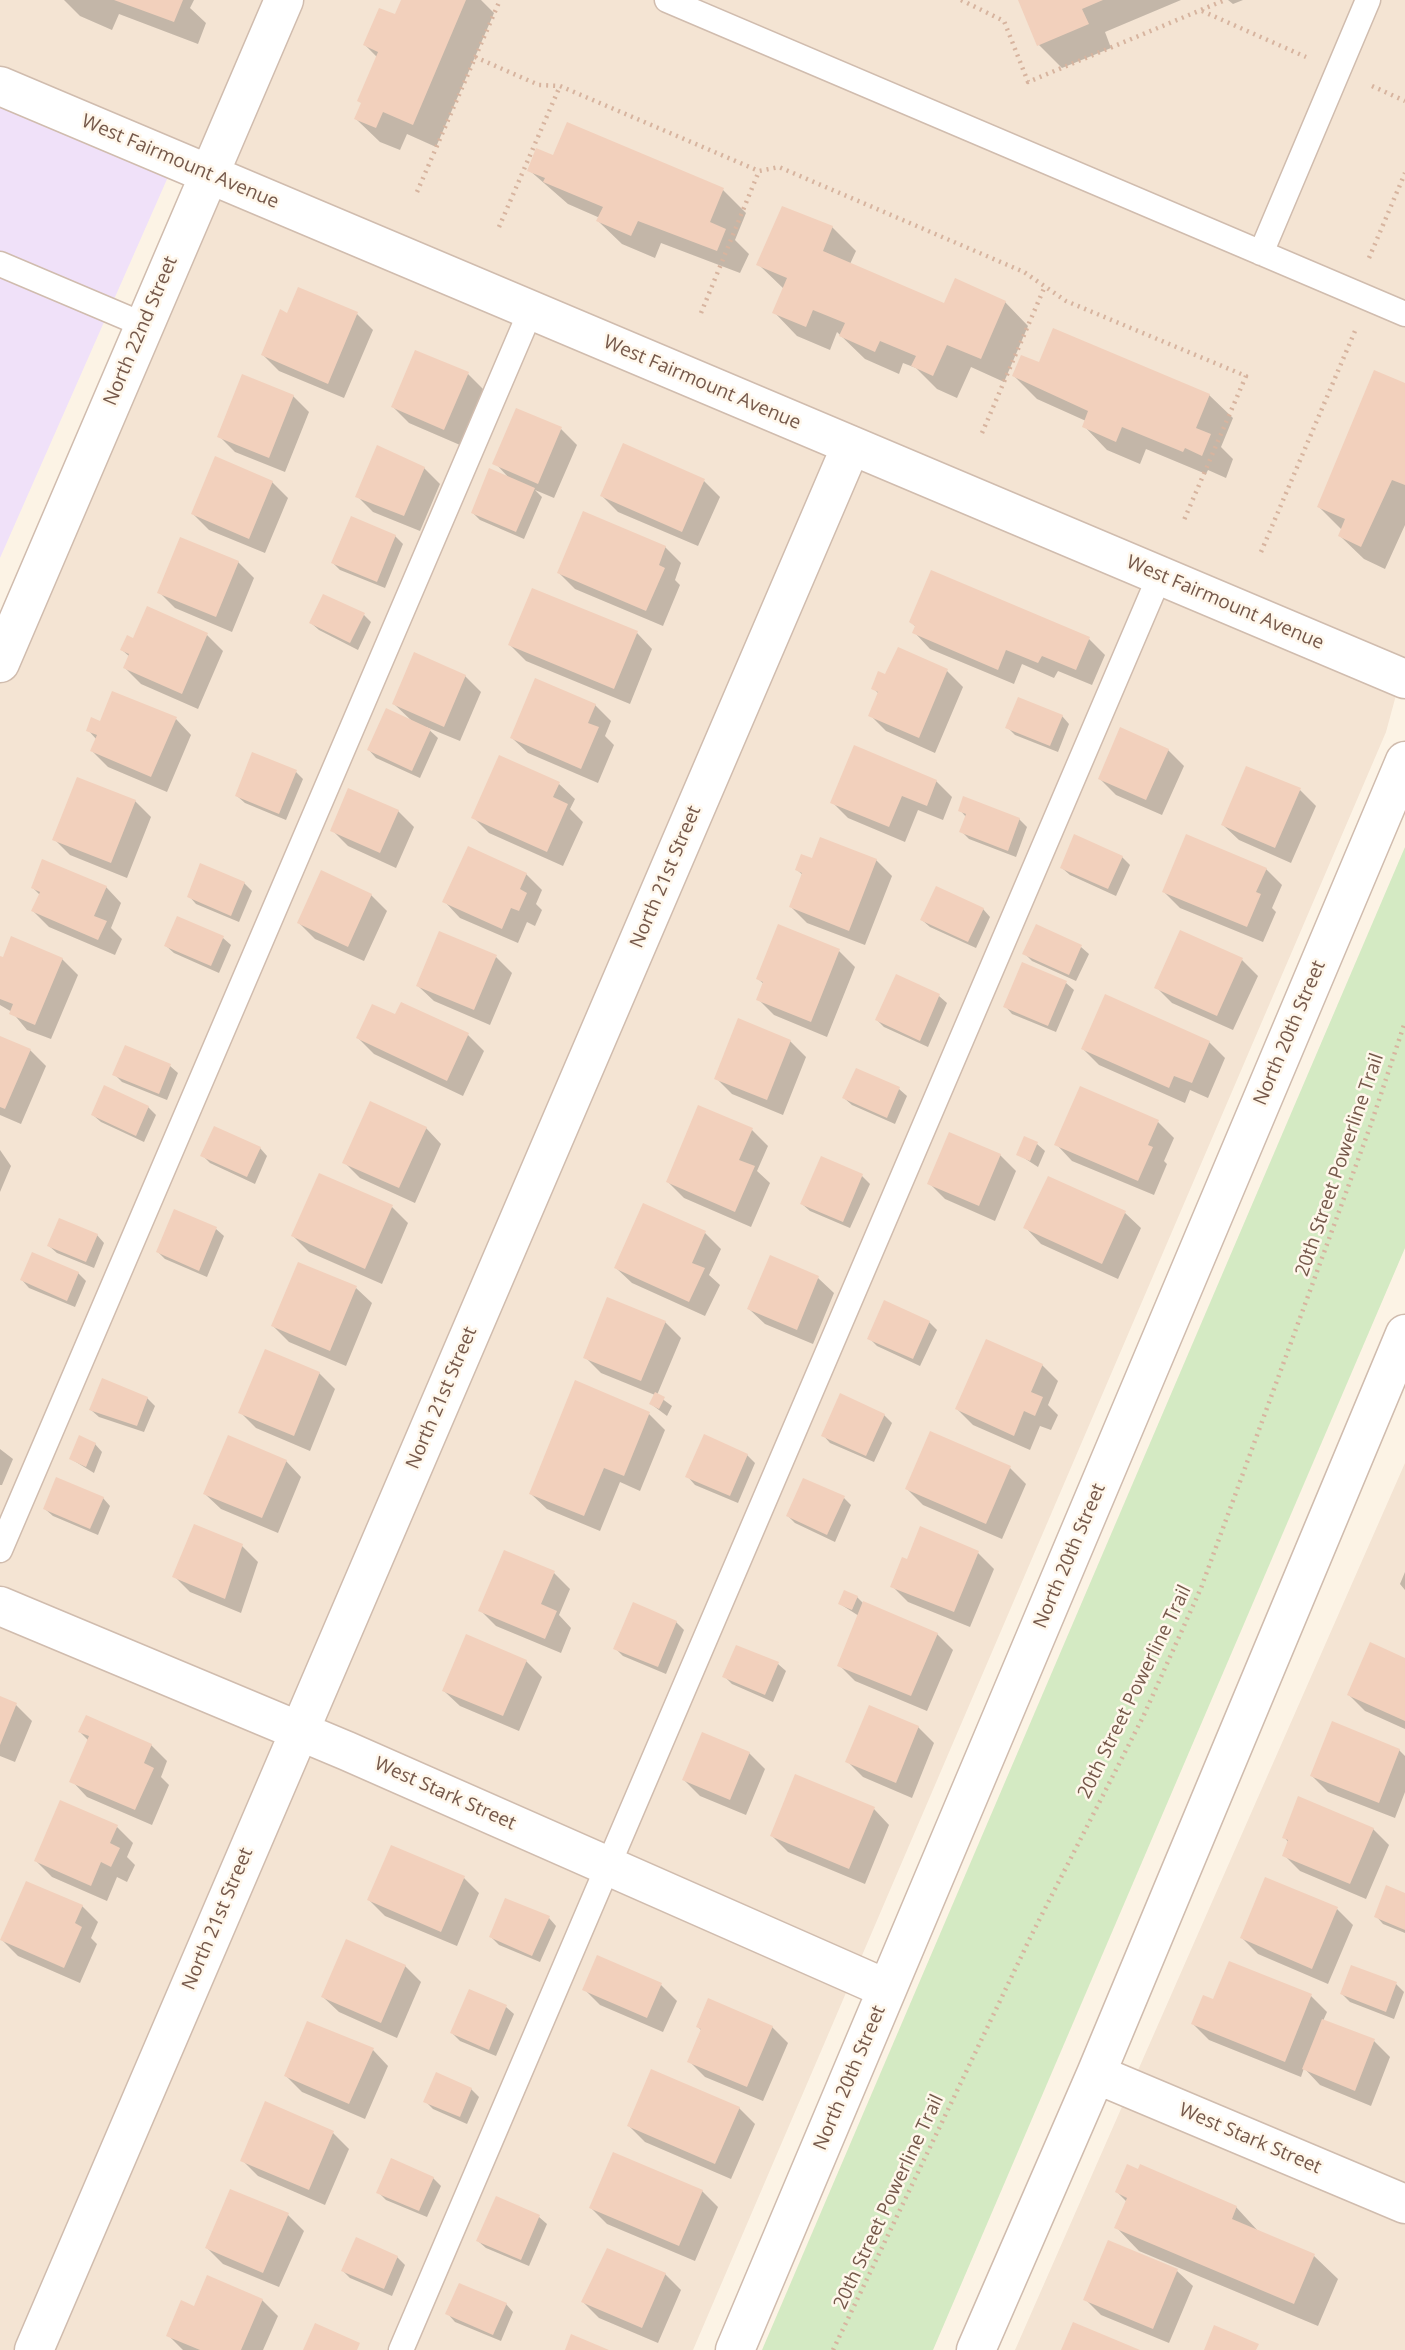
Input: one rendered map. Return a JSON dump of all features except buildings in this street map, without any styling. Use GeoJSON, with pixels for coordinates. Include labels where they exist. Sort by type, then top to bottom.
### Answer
{"type":"FeatureCollection","features":[{"type":"Feature","properties":{"kind":"street","name":"North 22nd Street"},"geometry":{"type":"LineString","coordinates":[[0,663],[207,173],[284,0]]}},
{"type":"Feature","properties":{"kind":"street","name":"West Fairmount Avenue"},"geometry":{"type":"LineString","coordinates":[[0,86],[1405,679]]}},
{"type":"Feature","properties":{"kind":"street","name":"North 21st Street"},"geometry":{"type":"LineString","coordinates":[[34,2350],[851,446]]}},
{"type":"Feature","properties":{"kind":"street","name":"North 20th Street"},"geometry":{"type":"LineString","coordinates":[[735,2350],[1405,761]]}},
{"type":"Feature","properties":{"kind":"street"},"geometry":{"type":"LineString","coordinates":[[976,2350],[1096,2074],[1405,1334]]}},
{"type":"Feature","properties":{"kind":"street","name":"West Stark Street"},"geometry":{"type":"LineString","coordinates":[[0,1606],[298,1731],[887,1989]]}},
{"type":"Feature","properties":{"kind":"street","name":"West Stark Street"},"geometry":{"type":"LineString","coordinates":[[1096,2074],[1405,2204]]}},
{"type":"Feature","properties":{"kind":"lane"},"geometry":{"type":"LineString","coordinates":[[667,0],[1405,314]]}},
{"type":"Feature","properties":{"kind":"lane"},"geometry":{"type":"LineString","coordinates":[[1261,253],[1367,0]]}},
{"type":"Feature","properties":{"kind":"lane"},"geometry":{"type":"LineString","coordinates":[[0,264],[144,325]]}},
{"type":"Feature","properties":{"kind":"lane"},"geometry":{"type":"LineString","coordinates":[[0,1550],[531,310]]}},
{"type":"Feature","properties":{"kind":"lane"},"geometry":{"type":"LineString","coordinates":[[401,2350],[1160,575]]}},
{"type":"Feature","properties":{"kind":"path"},"geometry":{"type":"LineString","coordinates":[[417,192],[500,0]]}},
{"type":"Feature","properties":{"kind":"path"},"geometry":{"type":"LineString","coordinates":[[961,0],[1004,21],[1028,82],[1225,0]]}},
{"type":"Feature","properties":{"kind":"path"},"geometry":{"type":"LineString","coordinates":[[979,8],[982,0]]}},
{"type":"Feature","properties":{"kind":"path"},"geometry":{"type":"LineString","coordinates":[[475,57],[539,85],[560,86],[759,171],[779,167],[1024,272],[1066,301],[1246,376],[1184,520]]}},
{"type":"Feature","properties":{"kind":"path"},"geometry":{"type":"LineString","coordinates":[[499,228],[560,86]]}},
{"type":"Feature","properties":{"kind":"path"},"geometry":{"type":"LineString","coordinates":[[701,313],[759,171]]}},
{"type":"Feature","properties":{"kind":"path"},"geometry":{"type":"LineString","coordinates":[[1261,552],[1360,318],[1362,274],[1405,173]]}},
{"type":"Feature","properties":{"kind":"path"},"geometry":{"type":"LineString","coordinates":[[982,433],[1045,286]]}},
{"type":"Feature","properties":{"kind":"path","name":"20th Street Powerline Trail"},"geometry":{"type":"LineString","coordinates":[[833,2350],[1037,1923],[1143,1717],[1201,1588],[1370,1127],[1405,1022]]}},
{"type":"Feature","properties":{"kind":"shaded area"},"geometry":{"type":"Polygon","coordinates":[[[0,0],[1405,0],[1405,662],[1386,732],[693,2350],[0,2350],[0,663],[207,173],[0,86],[0,0]]]}},
{"type":"Feature","properties":{"kind":"shaded area"},"geometry":{"type":"Polygon","coordinates":[[[0,86],[175,161],[0,558],[0,86]]]}},
{"type":"Feature","properties":{"kind":"shaded area"},"geometry":{"type":"Polygon","coordinates":[[[1405,1463],[1405,2350],[1015,2350],[1405,1463]]]}},
{"type":"Feature","properties":{"kind":"green space"},"geometry":{"type":"Polygon","coordinates":[[[1405,847],[1405,1248],[933,2350],[762,2350],[1405,847]]]}}]}
